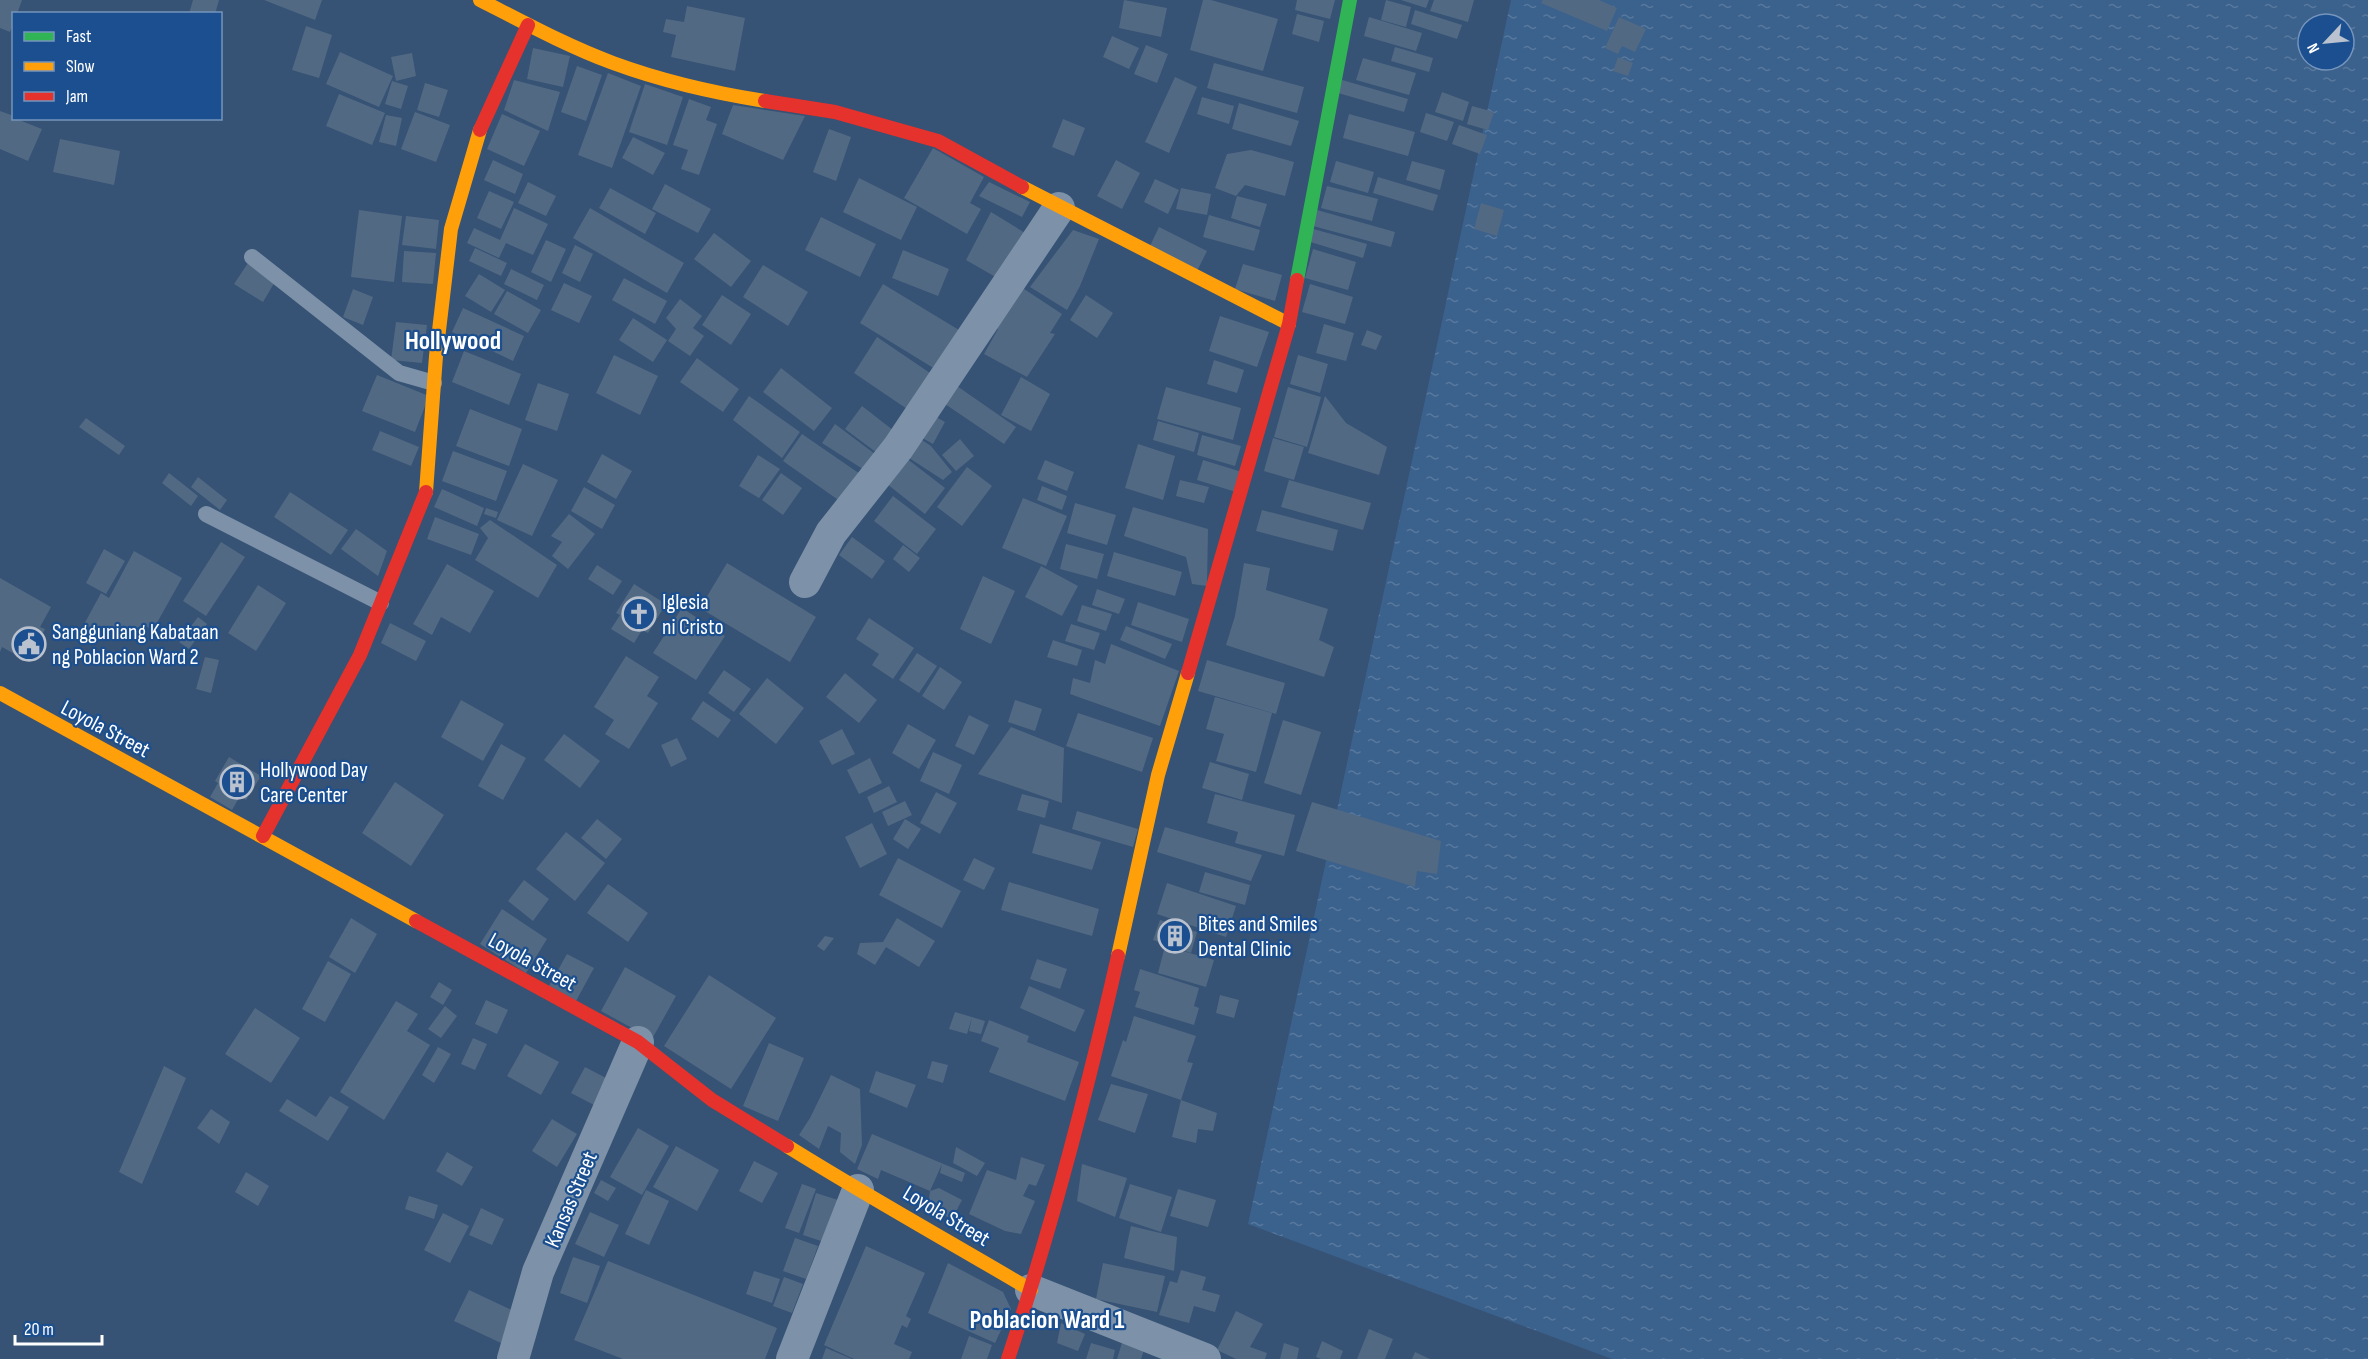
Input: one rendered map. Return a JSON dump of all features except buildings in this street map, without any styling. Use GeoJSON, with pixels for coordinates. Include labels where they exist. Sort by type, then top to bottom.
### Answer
{"type":"FeatureCollection","features":[{"type":"Feature","properties":{"kind":"street"},"geometry":{"type":"LineString","coordinates":[[480,0],[528,25],[613,63],[715,93],[834,112],[938,141],[1059,208],[1289,324]]}},
{"type":"Feature","properties":{"kind":"street"},"geometry":{"type":"LineString","coordinates":[[1008,1359],[1031,1290],[1096,1048],[1158,775],[1289,324],[1350,0]]}},
{"type":"Feature","properties":{"kind":"street"},"geometry":{"type":"LineString","coordinates":[[262,836],[360,655],[426,490],[434,383],[451,229],[482,122],[528,25]]}},
{"type":"Feature","properties":{"kind":"street"},"geometry":{"type":"LineString","coordinates":[[805,582],[831,533],[898,448],[1059,208]]}},
{"type":"Feature","properties":{"kind":"street","name":"Loyola Street"},"geometry":{"type":"LineString","coordinates":[[0,693],[638,1042],[712,1100],[858,1190],[886,1204],[1031,1290]]}},
{"type":"Feature","properties":{"kind":"street","name":"Kansas Street"},"geometry":{"type":"LineString","coordinates":[[513,1359],[538,1272],[638,1042]]}},
{"type":"Feature","properties":{"kind":"street"},"geometry":{"type":"LineString","coordinates":[[792,1359],[858,1190]]}},
{"type":"Feature","properties":{"kind":"street"},"geometry":{"type":"LineString","coordinates":[[1031,1290],[1206,1359]]}},
{"type":"Feature","properties":{"kind":"lane"},"geometry":{"type":"LineString","coordinates":[[252,257],[399,373],[434,383]]}},
{"type":"Feature","properties":{"kind":"lane"},"geometry":{"type":"LineString","coordinates":[[206,514],[381,603]]}},
{"type":"Feature","properties":{"kind":"water"},"geometry":{"type":"Polygon","coordinates":[[[1511,0],[2368,0],[2368,1359],[1612,1359],[1248,1224],[1511,0]]]}},
{"type":"Feature","properties":{"kind":"traffic: fast"},"geometry":{"type":"LineString","coordinates":[[1297,280],[1350,0]]}},
{"type":"Feature","properties":{"kind":"traffic: slow"},"geometry":{"type":"LineString","coordinates":[[480,0],[562,41],[613,63],[688,86],[765,101]]}},
{"type":"Feature","properties":{"kind":"traffic: slow"},"geometry":{"type":"LineString","coordinates":[[426,492],[436,356],[451,229],[480,130]]}},
{"type":"Feature","properties":{"kind":"traffic: slow"},"geometry":{"type":"LineString","coordinates":[[1022,187],[1289,324]]}},
{"type":"Feature","properties":{"kind":"traffic: slow"},"geometry":{"type":"LineString","coordinates":[[1118,956],[1158,775],[1188,673]]}},
{"type":"Feature","properties":{"kind":"traffic: slow"},"geometry":{"type":"LineString","coordinates":[[0,693],[416,921]]}},
{"type":"Feature","properties":{"kind":"traffic: slow"},"geometry":{"type":"LineString","coordinates":[[787,1146],[1031,1290]]}},
{"type":"Feature","properties":{"kind":"traffic: jam"},"geometry":{"type":"LineString","coordinates":[[480,130],[528,25]]}},
{"type":"Feature","properties":{"kind":"traffic: jam"},"geometry":{"type":"LineString","coordinates":[[765,101],[835,112],[938,141],[1022,187]]}},
{"type":"Feature","properties":{"kind":"traffic: jam"},"geometry":{"type":"LineString","coordinates":[[1188,673],[1289,324],[1297,280]]}},
{"type":"Feature","properties":{"kind":"traffic: jam"},"geometry":{"type":"LineString","coordinates":[[263,836],[360,655],[426,492]]}},
{"type":"Feature","properties":{"kind":"traffic: jam"},"geometry":{"type":"LineString","coordinates":[[416,921],[638,1042],[712,1100],[787,1146]]}},
{"type":"Feature","properties":{"kind":"traffic: jam"},"geometry":{"type":"LineString","coordinates":[[1008,1359],[1068,1159],[1118,956]]}},
{"type":"Feature","properties":{"kind":"place","name":"Iglesia ni Cristo"},"geometry":{"type":"Point","coordinates":[639,614]}},
{"type":"Feature","properties":{"kind":"place","name":"Sangguniang Kabataan ng Poblacion Ward 2"},"geometry":{"type":"Point","coordinates":[29,644]}},
{"type":"Feature","properties":{"kind":"place","name":"Hollywood Day Care Center"},"geometry":{"type":"Point","coordinates":[237,782]}},
{"type":"Feature","properties":{"kind":"place","name":"Bites and Smiles Dental Clinic"},"geometry":{"type":"Point","coordinates":[1175,936]}},
{"type":"Feature","properties":{"kind":"district","name":"Hollywood"},"geometry":{"type":"Point","coordinates":[453,340]}},
{"type":"Feature","properties":{"kind":"district","name":"Poblacion Ward 1"},"geometry":{"type":"Point","coordinates":[1047,1319]}}]}
